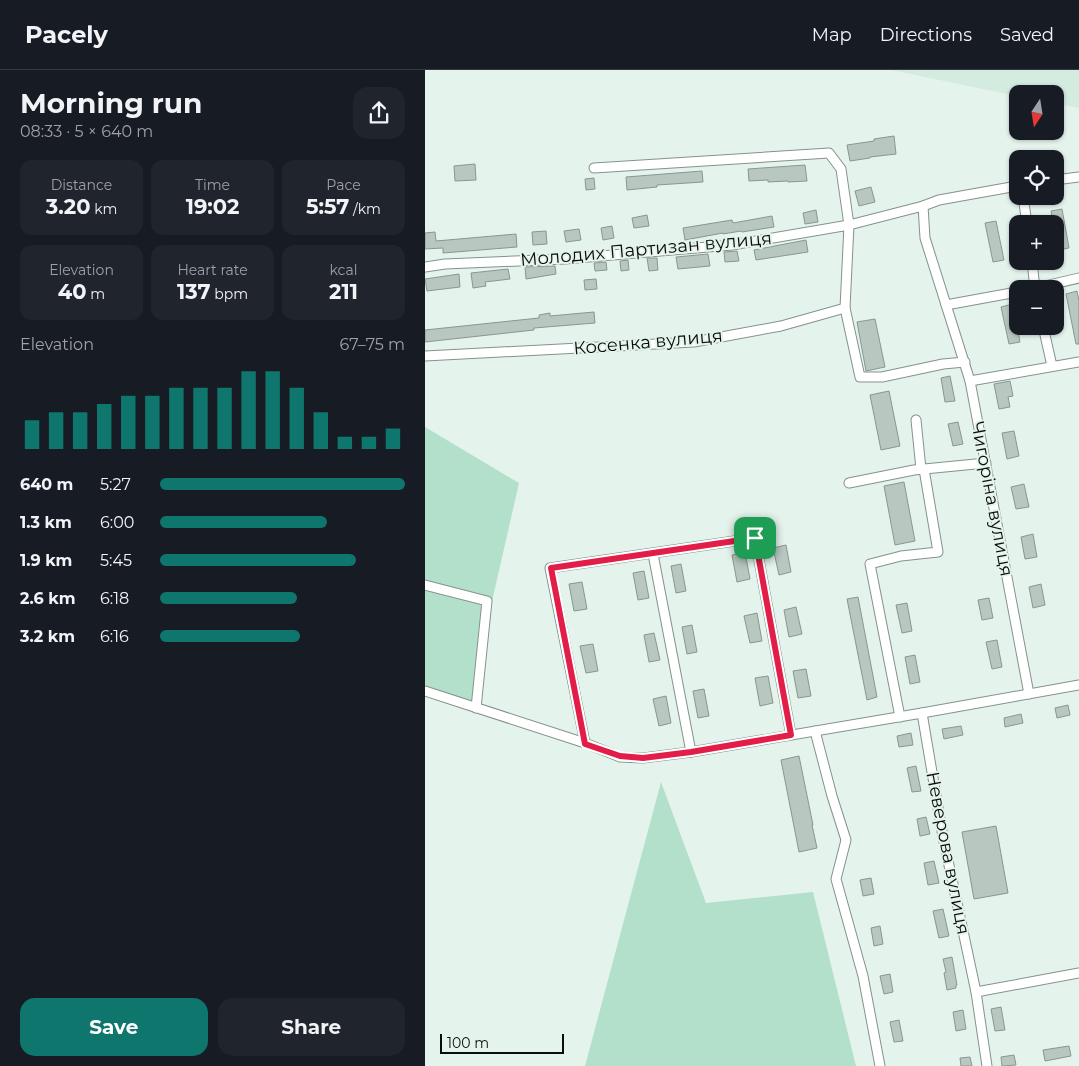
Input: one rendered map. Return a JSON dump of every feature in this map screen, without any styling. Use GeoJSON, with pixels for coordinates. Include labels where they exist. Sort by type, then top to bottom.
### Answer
{"type":"FeatureCollection","features":[{"type":"Feature","properties":{"kind":"street"},"geometry":{"type":"LineString","coordinates":[[594,168],[829,153],[841,169],[849,225],[845,308],[860,377],[882,377],[943,364],[965,362]]}},
{"type":"Feature","properties":{"kind":"street"},"geometry":{"type":"LineString","coordinates":[[1064,179],[1079,177]]}},
{"type":"Feature","properties":{"kind":"street"},"geometry":{"type":"LineString","coordinates":[[923,206],[939,200],[1009,187]]}},
{"type":"Feature","properties":{"kind":"street","name":"Молодих Партизан вулиця"},"geometry":{"type":"LineString","coordinates":[[425,267],[445,264],[565,260],[732,245],[849,225],[923,206]]}},
{"type":"Feature","properties":{"kind":"street","name":"Чигоріна вулиця"},"geometry":{"type":"LineString","coordinates":[[923,206],[925,238],[971,381],[1029,694]]}},
{"type":"Feature","properties":{"kind":"street"},"geometry":{"type":"LineString","coordinates":[[1064,282],[1079,278]]}},
{"type":"Feature","properties":{"kind":"street"},"geometry":{"type":"LineString","coordinates":[[946,305],[1009,293]]}},
{"type":"Feature","properties":{"kind":"street","name":"Косенка вулиця"},"geometry":{"type":"LineString","coordinates":[[425,356],[694,342],[781,326],[845,308]]}},
{"type":"Feature","properties":{"kind":"street"},"geometry":{"type":"LineString","coordinates":[[1045,335],[1052,366]]}},
{"type":"Feature","properties":{"kind":"street"},"geometry":{"type":"LineString","coordinates":[[971,381],[1079,362]]}},
{"type":"Feature","properties":{"kind":"street"},"geometry":{"type":"LineString","coordinates":[[900,717],[870,564],[901,556],[938,552],[916,420]]}},
{"type":"Feature","properties":{"kind":"street"},"geometry":{"type":"LineString","coordinates":[[849,483],[923,469],[986,463]]}},
{"type":"Feature","properties":{"kind":"street"},"geometry":{"type":"LineString","coordinates":[[585,744],[551,568],[755,538],[791,735]]}},
{"type":"Feature","properties":{"kind":"street"},"geometry":{"type":"LineString","coordinates":[[653,554],[691,752]]}},
{"type":"Feature","properties":{"kind":"street"},"geometry":{"type":"LineString","coordinates":[[425,585],[487,600],[477,708]]}},
{"type":"Feature","properties":{"kind":"street"},"geometry":{"type":"LineString","coordinates":[[425,691],[620,756],[643,758],[691,752],[1079,685]]}},
{"type":"Feature","properties":{"kind":"street","name":"Неверова вулиця"},"geometry":{"type":"LineString","coordinates":[[922,713],[943,837],[975,992],[987,1066]]}},
{"type":"Feature","properties":{"kind":"street"},"geometry":{"type":"LineString","coordinates":[[815,731],[846,840],[836,879],[863,976],[880,1066]]}},
{"type":"Feature","properties":{"kind":"street"},"geometry":{"type":"LineString","coordinates":[[975,992],[1079,973]]}},
{"type":"Feature","properties":{"kind":"shaded area"},"geometry":{"type":"Polygon","coordinates":[[[891,70],[1079,70],[1079,108],[1064,105],[1064,85],[1009,85],[1009,94],[891,70]]]}},
{"type":"Feature","properties":{"kind":"green space"},"geometry":{"type":"Polygon","coordinates":[[[425,427],[519,483],[493,597],[473,703],[425,687],[425,427]]]}},
{"type":"Feature","properties":{"kind":"green space"},"geometry":{"type":"Polygon","coordinates":[[[661,782],[706,903],[813,892],[856,1066],[585,1066],[661,782]]]}},
{"type":"Feature","properties":{"kind":"building"},"geometry":{"type":"Polygon","coordinates":[[[894,136],[896,154],[850,161],[847,145],[894,136]]]}},
{"type":"Feature","properties":{"kind":"building"},"geometry":{"type":"Polygon","coordinates":[[[475,164],[476,180],[455,181],[454,166],[475,164]]]}},
{"type":"Feature","properties":{"kind":"building"},"geometry":{"type":"Polygon","coordinates":[[[805,165],[807,181],[749,181],[748,169],[805,165]]]}},
{"type":"Feature","properties":{"kind":"building"},"geometry":{"type":"Polygon","coordinates":[[[702,171],[703,182],[657,185],[657,187],[627,190],[626,177],[702,171]]]}},
{"type":"Feature","properties":{"kind":"building"},"geometry":{"type":"Polygon","coordinates":[[[594,178],[595,189],[586,190],[585,179],[594,178]]]}},
{"type":"Feature","properties":{"kind":"building"},"geometry":{"type":"Polygon","coordinates":[[[871,187],[875,202],[859,206],[855,191],[871,187]]]}},
{"type":"Feature","properties":{"kind":"building"},"geometry":{"type":"Polygon","coordinates":[[[1062,209],[1063,215],[1052,215],[1051,211],[1062,209]]]}},
{"type":"Feature","properties":{"kind":"building"},"geometry":{"type":"Polygon","coordinates":[[[816,210],[818,222],[805,224],[803,213],[816,210]]]}},
{"type":"Feature","properties":{"kind":"building"},"geometry":{"type":"Polygon","coordinates":[[[647,215],[649,226],[634,228],[632,218],[647,215]]]}},
{"type":"Feature","properties":{"kind":"building"},"geometry":{"type":"Polygon","coordinates":[[[772,216],[774,227],[685,240],[683,228],[732,220],[733,223],[772,216]]]}},
{"type":"Feature","properties":{"kind":"building"},"geometry":{"type":"Polygon","coordinates":[[[1064,220],[1069,248],[1064,249],[1064,220]]]}},
{"type":"Feature","properties":{"kind":"building"},"geometry":{"type":"Polygon","coordinates":[[[996,221],[1004,260],[993,262],[985,223],[996,221]]]}},
{"type":"Feature","properties":{"kind":"building"},"geometry":{"type":"Polygon","coordinates":[[[612,226],[614,238],[603,240],[601,228],[612,226]]]}},
{"type":"Feature","properties":{"kind":"building"},"geometry":{"type":"Polygon","coordinates":[[[579,229],[581,240],[566,242],[564,231],[579,229]]]}},
{"type":"Feature","properties":{"kind":"building"},"geometry":{"type":"Polygon","coordinates":[[[546,231],[547,244],[533,245],[532,232],[546,231]]]}},
{"type":"Feature","properties":{"kind":"building"},"geometry":{"type":"Polygon","coordinates":[[[435,232],[436,241],[516,234],[517,247],[443,253],[443,248],[425,249],[425,233],[435,232]]]}},
{"type":"Feature","properties":{"kind":"building"},"geometry":{"type":"Polygon","coordinates":[[[806,240],[808,252],[756,260],[754,250],[806,240]]]}},
{"type":"Feature","properties":{"kind":"building"},"geometry":{"type":"Polygon","coordinates":[[[737,251],[739,261],[725,262],[724,252],[737,251]]]}},
{"type":"Feature","properties":{"kind":"building"},"geometry":{"type":"Polygon","coordinates":[[[708,254],[710,266],[678,269],[676,257],[708,254]]]}},
{"type":"Feature","properties":{"kind":"building"},"geometry":{"type":"Polygon","coordinates":[[[647,258],[657,258],[658,270],[649,271],[647,258]]]}},
{"type":"Feature","properties":{"kind":"building"},"geometry":{"type":"Polygon","coordinates":[[[628,260],[629,270],[621,271],[620,261],[628,260]]]}},
{"type":"Feature","properties":{"kind":"building"},"geometry":{"type":"Polygon","coordinates":[[[606,262],[607,270],[595,271],[594,263],[606,262]]]}},
{"type":"Feature","properties":{"kind":"building"},"geometry":{"type":"Polygon","coordinates":[[[555,266],[556,274],[526,279],[525,267],[555,266]]]}},
{"type":"Feature","properties":{"kind":"building"},"geometry":{"type":"Polygon","coordinates":[[[508,269],[510,279],[485,282],[486,286],[473,288],[471,273],[508,269]]]}},
{"type":"Feature","properties":{"kind":"building"},"geometry":{"type":"Polygon","coordinates":[[[459,274],[460,287],[427,291],[425,279],[459,274]]]}},
{"type":"Feature","properties":{"kind":"building"},"geometry":{"type":"Polygon","coordinates":[[[596,279],[597,289],[585,290],[584,280],[596,279]]]}},
{"type":"Feature","properties":{"kind":"building"},"geometry":{"type":"Polygon","coordinates":[[[1077,291],[1079,301],[1079,344],[1076,344],[1066,294],[1077,291]]]}},
{"type":"Feature","properties":{"kind":"building"},"geometry":{"type":"Polygon","coordinates":[[[1009,305],[1009,335],[1019,335],[1020,342],[1009,344],[1001,307],[1009,305]]]}},
{"type":"Feature","properties":{"kind":"building"},"geometry":{"type":"Polygon","coordinates":[[[594,312],[595,323],[534,328],[534,330],[425,342],[425,330],[539,318],[539,315],[550,313],[550,316],[594,312]]]}},
{"type":"Feature","properties":{"kind":"building"},"geometry":{"type":"Polygon","coordinates":[[[875,319],[885,367],[866,371],[857,322],[875,319]]]}},
{"type":"Feature","properties":{"kind":"building"},"geometry":{"type":"Polygon","coordinates":[[[950,376],[955,401],[945,402],[941,378],[950,376]]]}},
{"type":"Feature","properties":{"kind":"building"},"geometry":{"type":"Polygon","coordinates":[[[1010,381],[1013,396],[1008,397],[1010,407],[999,409],[994,384],[1010,381]]]}},
{"type":"Feature","properties":{"kind":"building"},"geometry":{"type":"Polygon","coordinates":[[[889,391],[900,446],[881,450],[870,395],[889,391]]]}},
{"type":"Feature","properties":{"kind":"building"},"geometry":{"type":"Polygon","coordinates":[[[958,422],[963,444],[953,446],[948,424],[958,422]]]}},
{"type":"Feature","properties":{"kind":"building"},"geometry":{"type":"Polygon","coordinates":[[[1014,431],[1019,456],[1007,459],[1002,433],[1014,431]]]}},
{"type":"Feature","properties":{"kind":"building"},"geometry":{"type":"Polygon","coordinates":[[[904,482],[915,541],[895,545],[884,486],[904,482]]]}},
{"type":"Feature","properties":{"kind":"building"},"geometry":{"type":"Polygon","coordinates":[[[1024,484],[1029,507],[1016,509],[1011,487],[1024,484]]]}},
{"type":"Feature","properties":{"kind":"building"},"geometry":{"type":"Polygon","coordinates":[[[1033,534],[1037,557],[1025,559],[1021,537],[1033,534]]]}},
{"type":"Feature","properties":{"kind":"building"},"geometry":{"type":"Polygon","coordinates":[[[786,545],[791,572],[779,575],[773,548],[786,545]]]}},
{"type":"Feature","properties":{"kind":"building"},"geometry":{"type":"Polygon","coordinates":[[[745,552],[750,579],[737,582],[732,555],[745,552]]]}},
{"type":"Feature","properties":{"kind":"building"},"geometry":{"type":"Polygon","coordinates":[[[681,564],[686,591],[676,593],[671,566],[681,564]]]}},
{"type":"Feature","properties":{"kind":"building"},"geometry":{"type":"Polygon","coordinates":[[[644,571],[649,598],[638,600],[633,573],[644,571]]]}},
{"type":"Feature","properties":{"kind":"building"},"geometry":{"type":"Polygon","coordinates":[[[582,582],[587,609],[574,611],[569,584],[582,582]]]}},
{"type":"Feature","properties":{"kind":"building"},"geometry":{"type":"Polygon","coordinates":[[[1041,584],[1045,605],[1033,608],[1029,587],[1041,584]]]}},
{"type":"Feature","properties":{"kind":"building"},"geometry":{"type":"Polygon","coordinates":[[[858,597],[877,697],[867,700],[847,599],[858,597]]]}},
{"type":"Feature","properties":{"kind":"building"},"geometry":{"type":"Polygon","coordinates":[[[989,598],[993,618],[982,620],[978,600],[989,598]]]}},
{"type":"Feature","properties":{"kind":"building"},"geometry":{"type":"Polygon","coordinates":[[[907,603],[912,631],[902,633],[896,605],[907,603]]]}},
{"type":"Feature","properties":{"kind":"building"},"geometry":{"type":"Polygon","coordinates":[[[796,607],[802,634],[789,637],[784,610],[796,607]]]}},
{"type":"Feature","properties":{"kind":"building"},"geometry":{"type":"Polygon","coordinates":[[[757,613],[762,641],[750,643],[744,616],[757,613]]]}},
{"type":"Feature","properties":{"kind":"building"},"geometry":{"type":"Polygon","coordinates":[[[692,625],[697,652],[687,654],[682,627],[692,625]]]}},
{"type":"Feature","properties":{"kind":"building"},"geometry":{"type":"Polygon","coordinates":[[[654,633],[660,660],[649,662],[644,635],[654,633]]]}},
{"type":"Feature","properties":{"kind":"building"},"geometry":{"type":"Polygon","coordinates":[[[997,640],[1002,667],[992,669],[986,642],[997,640]]]}},
{"type":"Feature","properties":{"kind":"building"},"geometry":{"type":"Polygon","coordinates":[[[593,644],[598,671],[586,673],[580,646],[593,644]]]}},
{"type":"Feature","properties":{"kind":"building"},"geometry":{"type":"Polygon","coordinates":[[[915,655],[920,682],[910,684],[905,657],[915,655]]]}},
{"type":"Feature","properties":{"kind":"building"},"geometry":{"type":"Polygon","coordinates":[[[806,669],[811,696],[798,698],[793,671],[806,669]]]}},
{"type":"Feature","properties":{"kind":"building"},"geometry":{"type":"Polygon","coordinates":[[[768,676],[773,703],[760,706],[755,678],[768,676]]]}},
{"type":"Feature","properties":{"kind":"building"},"geometry":{"type":"Polygon","coordinates":[[[704,689],[709,716],[698,718],[693,691],[704,689]]]}},
{"type":"Feature","properties":{"kind":"building"},"geometry":{"type":"Polygon","coordinates":[[[666,696],[671,723],[659,726],[653,699],[666,696]]]}},
{"type":"Feature","properties":{"kind":"building"},"geometry":{"type":"Polygon","coordinates":[[[1068,705],[1070,715],[1057,718],[1055,708],[1068,705]]]}},
{"type":"Feature","properties":{"kind":"building"},"geometry":{"type":"Polygon","coordinates":[[[1021,714],[1023,723],[1005,727],[1004,718],[1021,714]]]}},
{"type":"Feature","properties":{"kind":"building"},"geometry":{"type":"Polygon","coordinates":[[[961,726],[963,735],[944,739],[942,729],[961,726]]]}},
{"type":"Feature","properties":{"kind":"building"},"geometry":{"type":"Polygon","coordinates":[[[911,733],[913,745],[899,747],[897,736],[911,733]]]}},
{"type":"Feature","properties":{"kind":"building"},"geometry":{"type":"Polygon","coordinates":[[[799,756],[817,848],[799,852],[781,760],[799,756]]]}},
{"type":"Feature","properties":{"kind":"building"},"geometry":{"type":"Polygon","coordinates":[[[916,766],[921,791],[912,792],[907,768],[916,766]]]}},
{"type":"Feature","properties":{"kind":"building"},"geometry":{"type":"Polygon","coordinates":[[[926,817],[930,834],[920,836],[917,819],[926,817]]]}},
{"type":"Feature","properties":{"kind":"building"},"geometry":{"type":"Polygon","coordinates":[[[996,826],[1008,893],[974,899],[962,832],[996,826]]]}},
{"type":"Feature","properties":{"kind":"building"},"geometry":{"type":"Polygon","coordinates":[[[934,861],[939,883],[928,885],[924,863],[934,861]]]}},
{"type":"Feature","properties":{"kind":"building"},"geometry":{"type":"Polygon","coordinates":[[[871,878],[874,894],[863,896],[860,880],[871,878]]]}},
{"type":"Feature","properties":{"kind":"building"},"geometry":{"type":"Polygon","coordinates":[[[943,909],[949,936],[939,938],[933,911],[943,909]]]}},
{"type":"Feature","properties":{"kind":"building"},"geometry":{"type":"Polygon","coordinates":[[[880,926],[883,944],[874,946],[871,928],[880,926]]]}},
{"type":"Feature","properties":{"kind":"building"},"geometry":{"type":"Polygon","coordinates":[[[952,957],[957,985],[956,988],[947,990],[943,959],[952,957]]]}},
{"type":"Feature","properties":{"kind":"building"},"geometry":{"type":"Polygon","coordinates":[[[890,974],[893,992],[884,994],[880,976],[890,974]]]}},
{"type":"Feature","properties":{"kind":"building"},"geometry":{"type":"Polygon","coordinates":[[[1001,1007],[1005,1030],[995,1031],[991,1009],[1001,1007]]]}},
{"type":"Feature","properties":{"kind":"building"},"geometry":{"type":"Polygon","coordinates":[[[963,1010],[966,1029],[956,1031],[953,1012],[963,1010]]]}},
{"type":"Feature","properties":{"kind":"building"},"geometry":{"type":"Polygon","coordinates":[[[899,1020],[903,1041],[894,1042],[890,1022],[899,1020]]]}},
{"type":"Feature","properties":{"kind":"building"},"geometry":{"type":"Polygon","coordinates":[[[1069,1046],[1071,1056],[1045,1061],[1043,1050],[1069,1046]]]}},
{"type":"Feature","properties":{"kind":"building"},"geometry":{"type":"Polygon","coordinates":[[[1014,1055],[1016,1065],[1002,1066],[1001,1057],[1014,1055]]]}},
{"type":"Feature","properties":{"kind":"building"},"geometry":{"type":"Polygon","coordinates":[[[970,1057],[972,1066],[961,1066],[960,1058],[970,1057]]]}},
{"type":"Feature","properties":{"kind":"route"},"geometry":{"type":"LineString","coordinates":[[755,538],[791,735],[643,758],[620,756],[585,744],[551,568],[755,538]]}}]}
